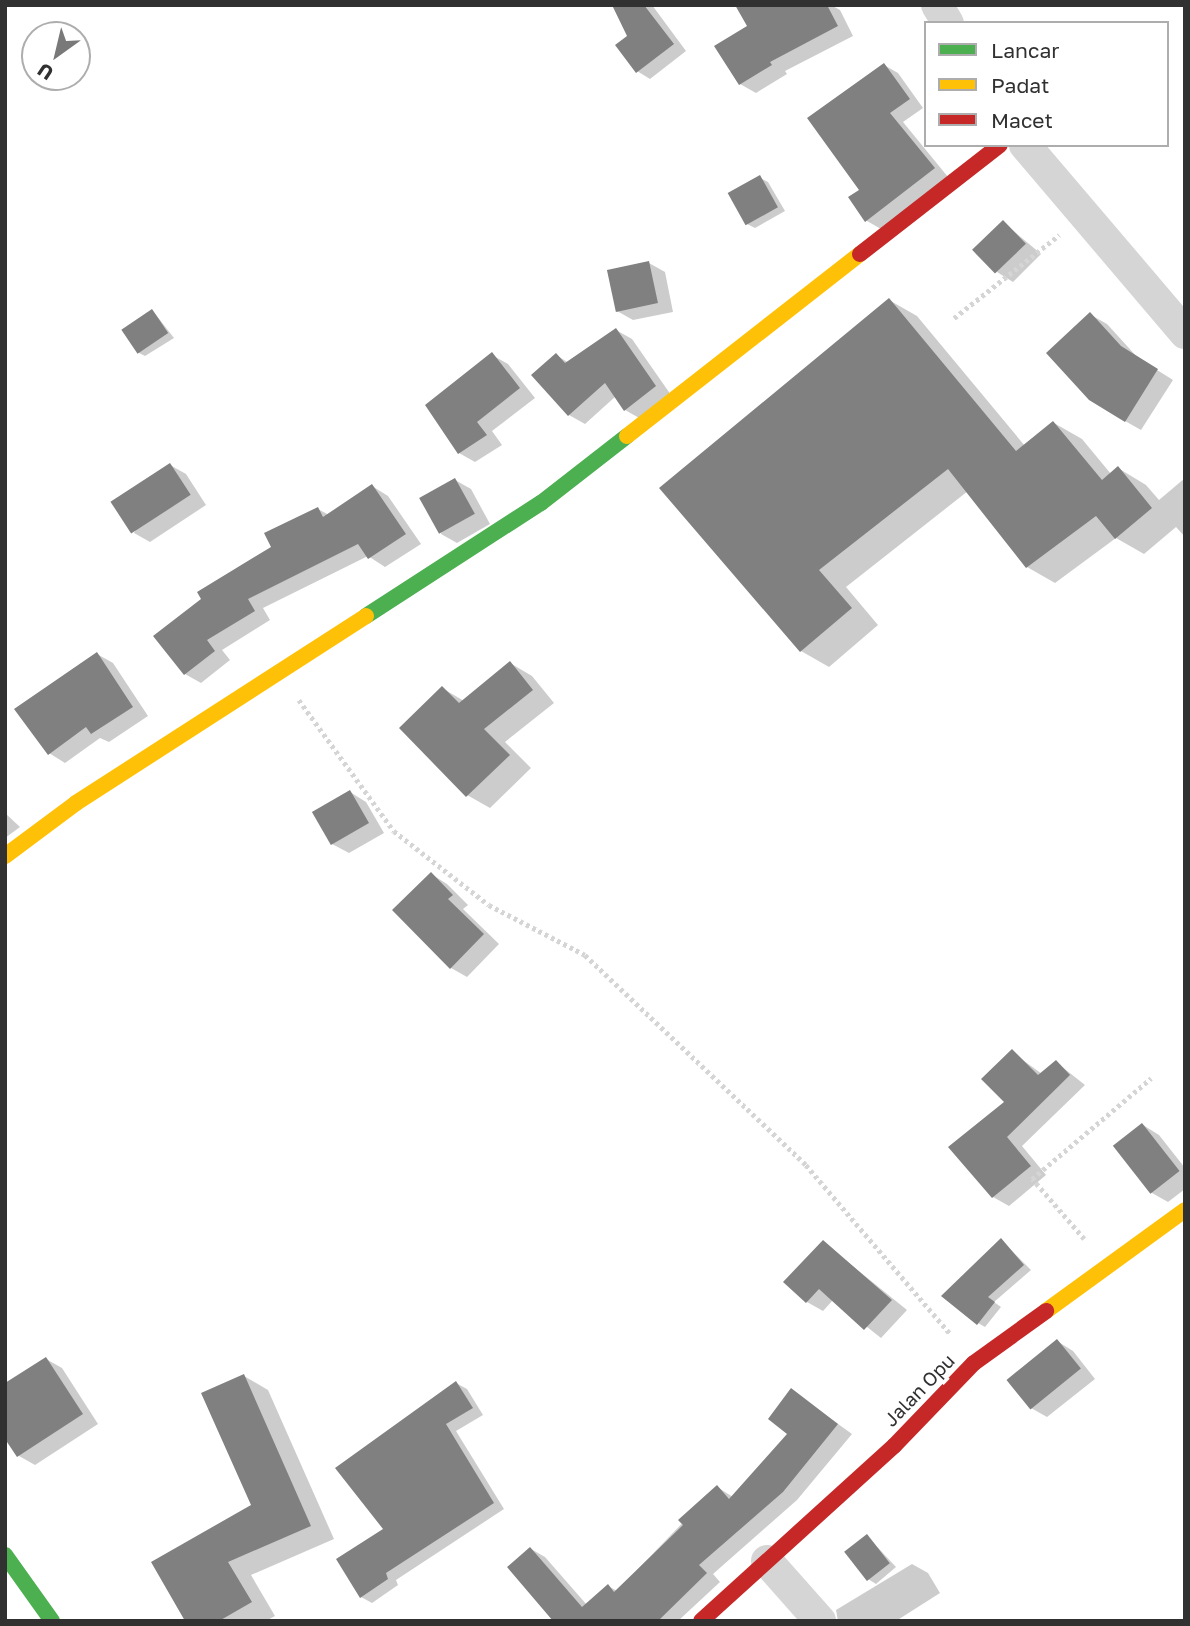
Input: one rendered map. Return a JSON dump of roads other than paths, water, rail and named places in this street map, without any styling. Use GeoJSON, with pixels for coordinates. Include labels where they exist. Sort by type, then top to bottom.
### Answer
{"type":"FeatureCollection","features":[{"type":"Feature","properties":{"kind":"street"},"geometry":{"type":"LineString","coordinates":[[937,5],[946,21]]}},
{"type":"Feature","properties":{"kind":"street"},"geometry":{"type":"LineString","coordinates":[[5,856],[76,803],[281,674],[541,503],[997,147]]}},
{"type":"Feature","properties":{"kind":"street"},"geometry":{"type":"LineString","coordinates":[[1027,147],[1082,217],[1185,333]]}},
{"type":"Feature","properties":{"kind":"street","name":"Jalan Opu"},"geometry":{"type":"LineString","coordinates":[[701,1621],[894,1446],[974,1363],[1185,1210]]}},
{"type":"Feature","properties":{"kind":"street"},"geometry":{"type":"LineString","coordinates":[[5,1555],[52,1621]]}},
{"type":"Feature","properties":{"kind":"street"},"geometry":{"type":"LineString","coordinates":[[767,1561],[820,1621]]}}]}
